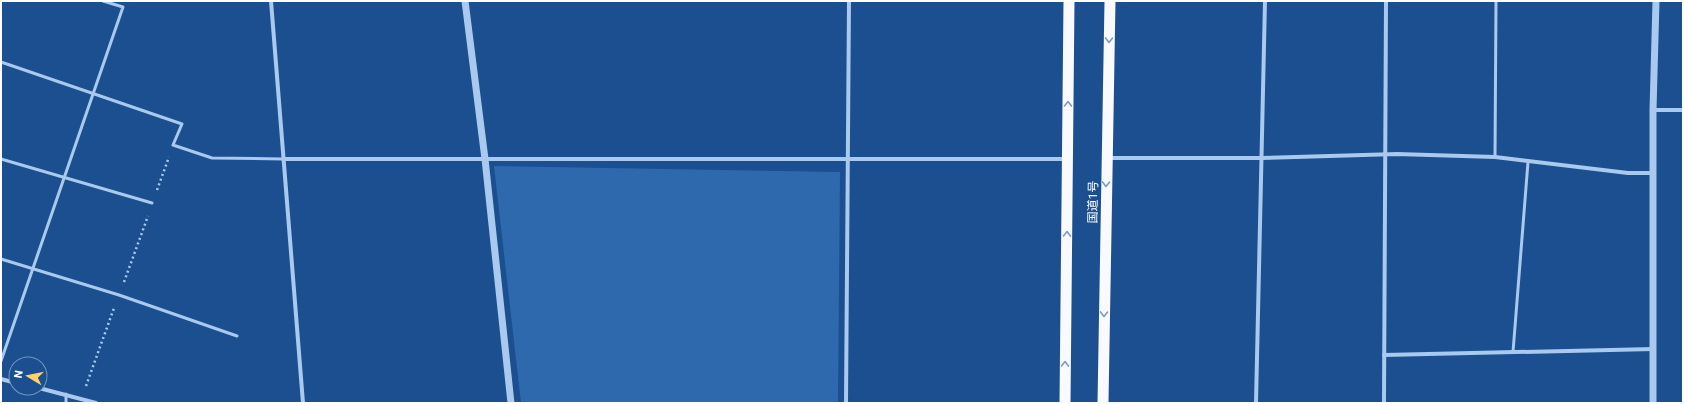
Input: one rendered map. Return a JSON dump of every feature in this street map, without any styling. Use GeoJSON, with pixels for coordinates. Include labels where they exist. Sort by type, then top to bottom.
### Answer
{"type":"FeatureCollection","features":[{"type":"Feature","properties":{"kind":"highway"},"geometry":{"type":"LineString","coordinates":[[1065,403],[1069,1]]}},
{"type":"Feature","properties":{"kind":"highway","name":"国道1号"},"geometry":{"type":"LineString","coordinates":[[1103,403],[1106,158],[1110,1]]}},
{"type":"Feature","properties":{"kind":"street"},"geometry":{"type":"LineString","coordinates":[[271,1],[303,403]]}},
{"type":"Feature","properties":{"kind":"street"},"geometry":{"type":"LineString","coordinates":[[465,1],[511,403]]}},
{"type":"Feature","properties":{"kind":"street"},"geometry":{"type":"LineString","coordinates":[[846,403],[849,1]]}},
{"type":"Feature","properties":{"kind":"street"},"geometry":{"type":"LineString","coordinates":[[1256,403],[1265,1]]}},
{"type":"Feature","properties":{"kind":"street"},"geometry":{"type":"LineString","coordinates":[[1384,403],[1386,1]]}},
{"type":"Feature","properties":{"kind":"street"},"geometry":{"type":"LineString","coordinates":[[1653,403],[1653,110],[1656,1]]}},
{"type":"Feature","properties":{"kind":"street"},"geometry":{"type":"LineString","coordinates":[[1653,110],[1683,110]]}},
{"type":"Feature","properties":{"kind":"street"},"geometry":{"type":"LineString","coordinates":[[1106,158],[1262,158],[1385,154],[1495,157],[1628,173],[1653,173]]}},
{"type":"Feature","properties":{"kind":"street"},"geometry":{"type":"LineString","coordinates":[[283,159],[1068,159]]}},
{"type":"Feature","properties":{"kind":"street"},"geometry":{"type":"LineString","coordinates":[[1384,355],[1654,349]]}},
{"type":"Feature","properties":{"kind":"street"},"geometry":{"type":"LineString","coordinates":[[48,390],[96,403]]}},
{"type":"Feature","properties":{"kind":"lane"},"geometry":{"type":"LineString","coordinates":[[1,361],[123,7],[103,1]]}},
{"type":"Feature","properties":{"kind":"lane"},"geometry":{"type":"LineString","coordinates":[[1495,157],[1496,1]]}},
{"type":"Feature","properties":{"kind":"lane"},"geometry":{"type":"LineString","coordinates":[[1,62],[182,124],[173,145],[212,158],[283,159]]}},
{"type":"Feature","properties":{"kind":"lane"},"geometry":{"type":"LineString","coordinates":[[1,159],[152,203]]}},
{"type":"Feature","properties":{"kind":"lane"},"geometry":{"type":"LineString","coordinates":[[1513,352],[1528,162]]}},
{"type":"Feature","properties":{"kind":"lane"},"geometry":{"type":"LineString","coordinates":[[1,259],[119,295],[237,336]]}},
{"type":"Feature","properties":{"kind":"lane"},"geometry":{"type":"LineString","coordinates":[[66,394],[66,403]]}},
{"type":"Feature","properties":{"kind":"path"},"geometry":{"type":"LineString","coordinates":[[82,398],[173,145]]}},
{"type":"Feature","properties":{"kind":"shaded area"},"geometry":{"type":"Polygon","coordinates":[[[494,166],[840,172],[838,403],[521,403],[494,166]]]}}]}
